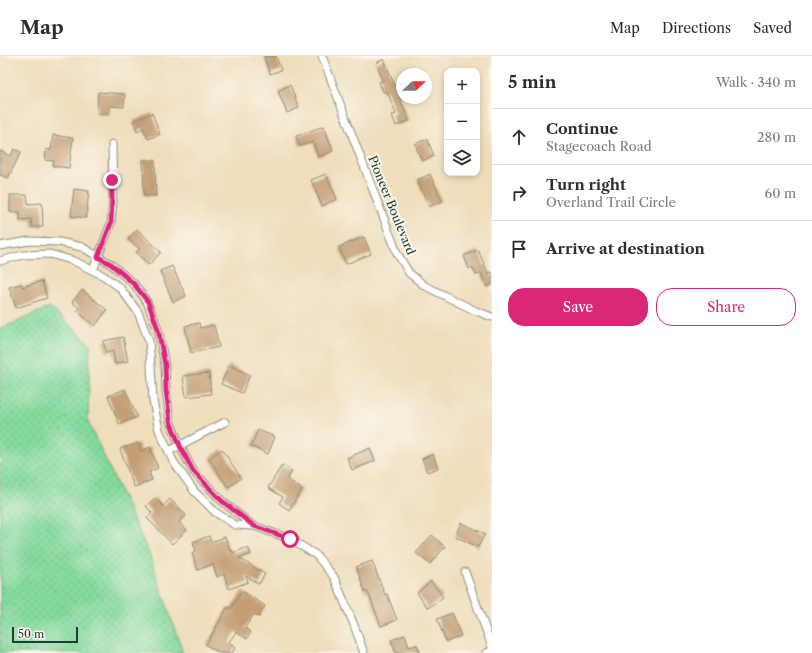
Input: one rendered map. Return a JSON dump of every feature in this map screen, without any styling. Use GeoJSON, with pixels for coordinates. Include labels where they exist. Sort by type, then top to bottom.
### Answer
{"type":"FeatureCollection","features":[{"type":"Feature","properties":{"kind":"street","name":"Pioneer Boulevard"},"geometry":{"type":"LineString","coordinates":[[322,56],[397,253],[409,273],[425,286],[476,311],[492,317]]}},
{"type":"Feature","properties":{"kind":"street"},"geometry":{"type":"LineString","coordinates":[[93,270],[111,223],[112,144]]}},
{"type":"Feature","properties":{"kind":"street"},"geometry":{"type":"LineString","coordinates":[[0,246],[29,241],[59,242],[82,247],[111,264],[134,284],[148,302],[158,329],[165,365],[166,390],[170,421],[180,446],[193,471],[222,501],[254,526]]}},
{"type":"Feature","properties":{"kind":"street"},"geometry":{"type":"LineString","coordinates":[[0,261],[23,255],[50,254],[74,261],[93,270],[120,288],[138,312],[149,341],[153,401],[159,430],[173,461],[194,491],[215,512],[236,524],[254,526],[290,539],[316,555],[334,577],[364,653]]}},
{"type":"Feature","properties":{"kind":"street"},"geometry":{"type":"LineString","coordinates":[[169,451],[225,422]]}},
{"type":"Feature","properties":{"kind":"street"},"geometry":{"type":"LineString","coordinates":[[465,572],[492,647]]}},
{"type":"Feature","properties":{"kind":"street"},"geometry":{"type":"LineString","coordinates":[[486,653],[492,650]]}},
{"type":"Feature","properties":{"kind":"green space"},"geometry":{"type":"Polygon","coordinates":[[[50,307],[90,344],[88,422],[148,551],[183,653],[0,653],[0,329],[50,307]]]}},
{"type":"Feature","properties":{"kind":"building"},"geometry":{"type":"Polygon","coordinates":[[[276,56],[281,70],[270,74],[264,57],[276,56]]]}},
{"type":"Feature","properties":{"kind":"building"},"geometry":{"type":"Polygon","coordinates":[[[384,59],[396,89],[396,104],[402,104],[409,121],[396,126],[392,115],[396,114],[387,91],[383,92],[379,82],[383,81],[376,63],[384,59]]]}},
{"type":"Feature","properties":{"kind":"building"},"geometry":{"type":"Polygon","coordinates":[[[290,85],[299,108],[287,113],[278,91],[290,85]]]}},
{"type":"Feature","properties":{"kind":"building"},"geometry":{"type":"Polygon","coordinates":[[[98,92],[125,94],[124,107],[110,106],[109,114],[97,114],[98,92]]]}},
{"type":"Feature","properties":{"kind":"building"},"geometry":{"type":"Polygon","coordinates":[[[152,113],[160,134],[148,139],[143,128],[137,131],[133,121],[152,113]]]}},
{"type":"Feature","properties":{"kind":"building"},"geometry":{"type":"Polygon","coordinates":[[[324,126],[333,151],[318,157],[313,142],[300,146],[296,136],[324,126]]]}},
{"type":"Feature","properties":{"kind":"building"},"geometry":{"type":"Polygon","coordinates":[[[53,135],[73,138],[69,168],[53,166],[54,161],[45,160],[46,149],[51,150],[53,135]]]}},
{"type":"Feature","properties":{"kind":"building"},"geometry":{"type":"Polygon","coordinates":[[[427,139],[434,156],[422,161],[415,144],[427,139]]]}},
{"type":"Feature","properties":{"kind":"building"},"geometry":{"type":"Polygon","coordinates":[[[14,149],[21,152],[8,178],[0,175],[0,151],[11,156],[14,149]]]}},
{"type":"Feature","properties":{"kind":"building"},"geometry":{"type":"Polygon","coordinates":[[[143,160],[155,160],[156,196],[144,196],[143,160]]]}},
{"type":"Feature","properties":{"kind":"building"},"geometry":{"type":"Polygon","coordinates":[[[326,174],[337,199],[322,206],[311,180],[326,174]]]}},
{"type":"Feature","properties":{"kind":"building"},"geometry":{"type":"Polygon","coordinates":[[[430,174],[442,201],[429,207],[417,180],[430,174]]]}},
{"type":"Feature","properties":{"kind":"building"},"geometry":{"type":"Polygon","coordinates":[[[74,189],[89,191],[86,218],[71,216],[74,189]]]}},
{"type":"Feature","properties":{"kind":"building"},"geometry":{"type":"Polygon","coordinates":[[[10,195],[27,195],[28,204],[42,203],[43,227],[32,227],[31,219],[20,220],[20,212],[10,212],[10,195]]]}},
{"type":"Feature","properties":{"kind":"building"},"geometry":{"type":"Polygon","coordinates":[[[137,229],[161,252],[149,265],[136,252],[140,249],[128,239],[137,229]]]}},
{"type":"Feature","properties":{"kind":"building"},"geometry":{"type":"Polygon","coordinates":[[[364,237],[371,254],[346,264],[339,247],[364,237]]]}},
{"type":"Feature","properties":{"kind":"building"},"geometry":{"type":"Polygon","coordinates":[[[478,250],[488,273],[492,272],[492,285],[487,287],[481,273],[476,275],[472,267],[469,269],[464,256],[478,250]]]}},
{"type":"Feature","properties":{"kind":"building"},"geometry":{"type":"Polygon","coordinates":[[[172,266],[186,296],[173,302],[160,271],[172,266]]]}},
{"type":"Feature","properties":{"kind":"building"},"geometry":{"type":"Polygon","coordinates":[[[42,281],[47,298],[16,308],[9,287],[22,284],[22,287],[42,281]]]}},
{"type":"Feature","properties":{"kind":"building"},"geometry":{"type":"Polygon","coordinates":[[[82,290],[107,310],[95,326],[77,311],[79,308],[72,302],[82,290]]]}},
{"type":"Feature","properties":{"kind":"building"},"geometry":{"type":"Polygon","coordinates":[[[199,323],[200,328],[214,325],[219,347],[191,353],[185,326],[199,323]]]}},
{"type":"Feature","properties":{"kind":"building"},"geometry":{"type":"Polygon","coordinates":[[[123,337],[128,361],[115,364],[113,351],[106,353],[103,341],[123,337]]]}},
{"type":"Feature","properties":{"kind":"building"},"geometry":{"type":"Polygon","coordinates":[[[229,365],[250,375],[242,393],[221,384],[229,365]]]}},
{"type":"Feature","properties":{"kind":"building"},"geometry":{"type":"Polygon","coordinates":[[[209,373],[211,394],[186,397],[183,376],[209,373]]]}},
{"type":"Feature","properties":{"kind":"building"},"geometry":{"type":"Polygon","coordinates":[[[125,389],[137,417],[119,424],[108,396],[125,389]]]}},
{"type":"Feature","properties":{"kind":"building"},"geometry":{"type":"Polygon","coordinates":[[[258,430],[275,437],[268,454],[251,446],[258,430]]]}},
{"type":"Feature","properties":{"kind":"building"},"geometry":{"type":"Polygon","coordinates":[[[138,443],[141,451],[150,447],[158,468],[149,472],[152,480],[134,487],[120,449],[138,443]]]}},
{"type":"Feature","properties":{"kind":"building"},"geometry":{"type":"Polygon","coordinates":[[[370,448],[375,461],[352,470],[347,458],[370,448]]]}},
{"type":"Feature","properties":{"kind":"building"},"geometry":{"type":"Polygon","coordinates":[[[222,449],[241,478],[228,487],[209,458],[222,449]]]}},
{"type":"Feature","properties":{"kind":"building"},"geometry":{"type":"Polygon","coordinates":[[[433,454],[438,468],[427,472],[422,459],[433,454]]]}},
{"type":"Feature","properties":{"kind":"building"},"geometry":{"type":"Polygon","coordinates":[[[282,465],[292,471],[287,479],[302,489],[289,510],[279,503],[283,497],[268,488],[282,465]]]}},
{"type":"Feature","properties":{"kind":"building"},"geometry":{"type":"Polygon","coordinates":[[[155,498],[163,506],[170,499],[186,515],[179,522],[187,530],[172,544],[147,518],[152,513],[146,506],[155,498]]]}},
{"type":"Feature","properties":{"kind":"building"},"geometry":{"type":"Polygon","coordinates":[[[461,523],[485,534],[478,547],[455,536],[461,523]]]}},
{"type":"Feature","properties":{"kind":"building"},"geometry":{"type":"Polygon","coordinates":[[[432,535],[445,547],[430,564],[416,553],[432,535]]]}},
{"type":"Feature","properties":{"kind":"building"},"geometry":{"type":"Polygon","coordinates":[[[209,536],[211,542],[225,537],[230,551],[232,550],[233,553],[248,547],[251,554],[239,558],[265,574],[259,584],[246,576],[248,582],[229,589],[224,574],[217,577],[213,564],[198,570],[192,553],[196,551],[193,542],[209,536]]]}},
{"type":"Feature","properties":{"kind":"building"},"geometry":{"type":"Polygon","coordinates":[[[372,561],[385,595],[387,594],[397,620],[381,626],[368,592],[365,592],[356,567],[372,561]]]}},
{"type":"Feature","properties":{"kind":"building"},"geometry":{"type":"Polygon","coordinates":[[[431,581],[443,597],[428,608],[417,593],[431,581]]]}},
{"type":"Feature","properties":{"kind":"building"},"geometry":{"type":"Polygon","coordinates":[[[242,591],[265,606],[259,617],[254,614],[245,628],[251,632],[247,639],[236,632],[229,642],[235,648],[232,653],[220,653],[206,645],[227,608],[231,608],[242,591]]]}},
{"type":"Feature","properties":{"kind":"building"},"geometry":{"type":"Polygon","coordinates":[[[452,613],[461,636],[446,642],[437,619],[452,613]]]}},
{"type":"Feature","properties":{"kind":"building"},"geometry":{"type":"Polygon","coordinates":[[[405,635],[409,647],[417,645],[420,653],[396,653],[391,640],[405,635]]]}},
{"type":"Feature","properties":{"kind":"route"},"geometry":{"type":"LineString","coordinates":[[112,180],[111,223],[98,257],[111,264],[134,284],[148,302],[158,329],[165,365],[166,390],[170,421],[180,446],[193,471],[222,501],[254,526],[290,539]]}}]}
